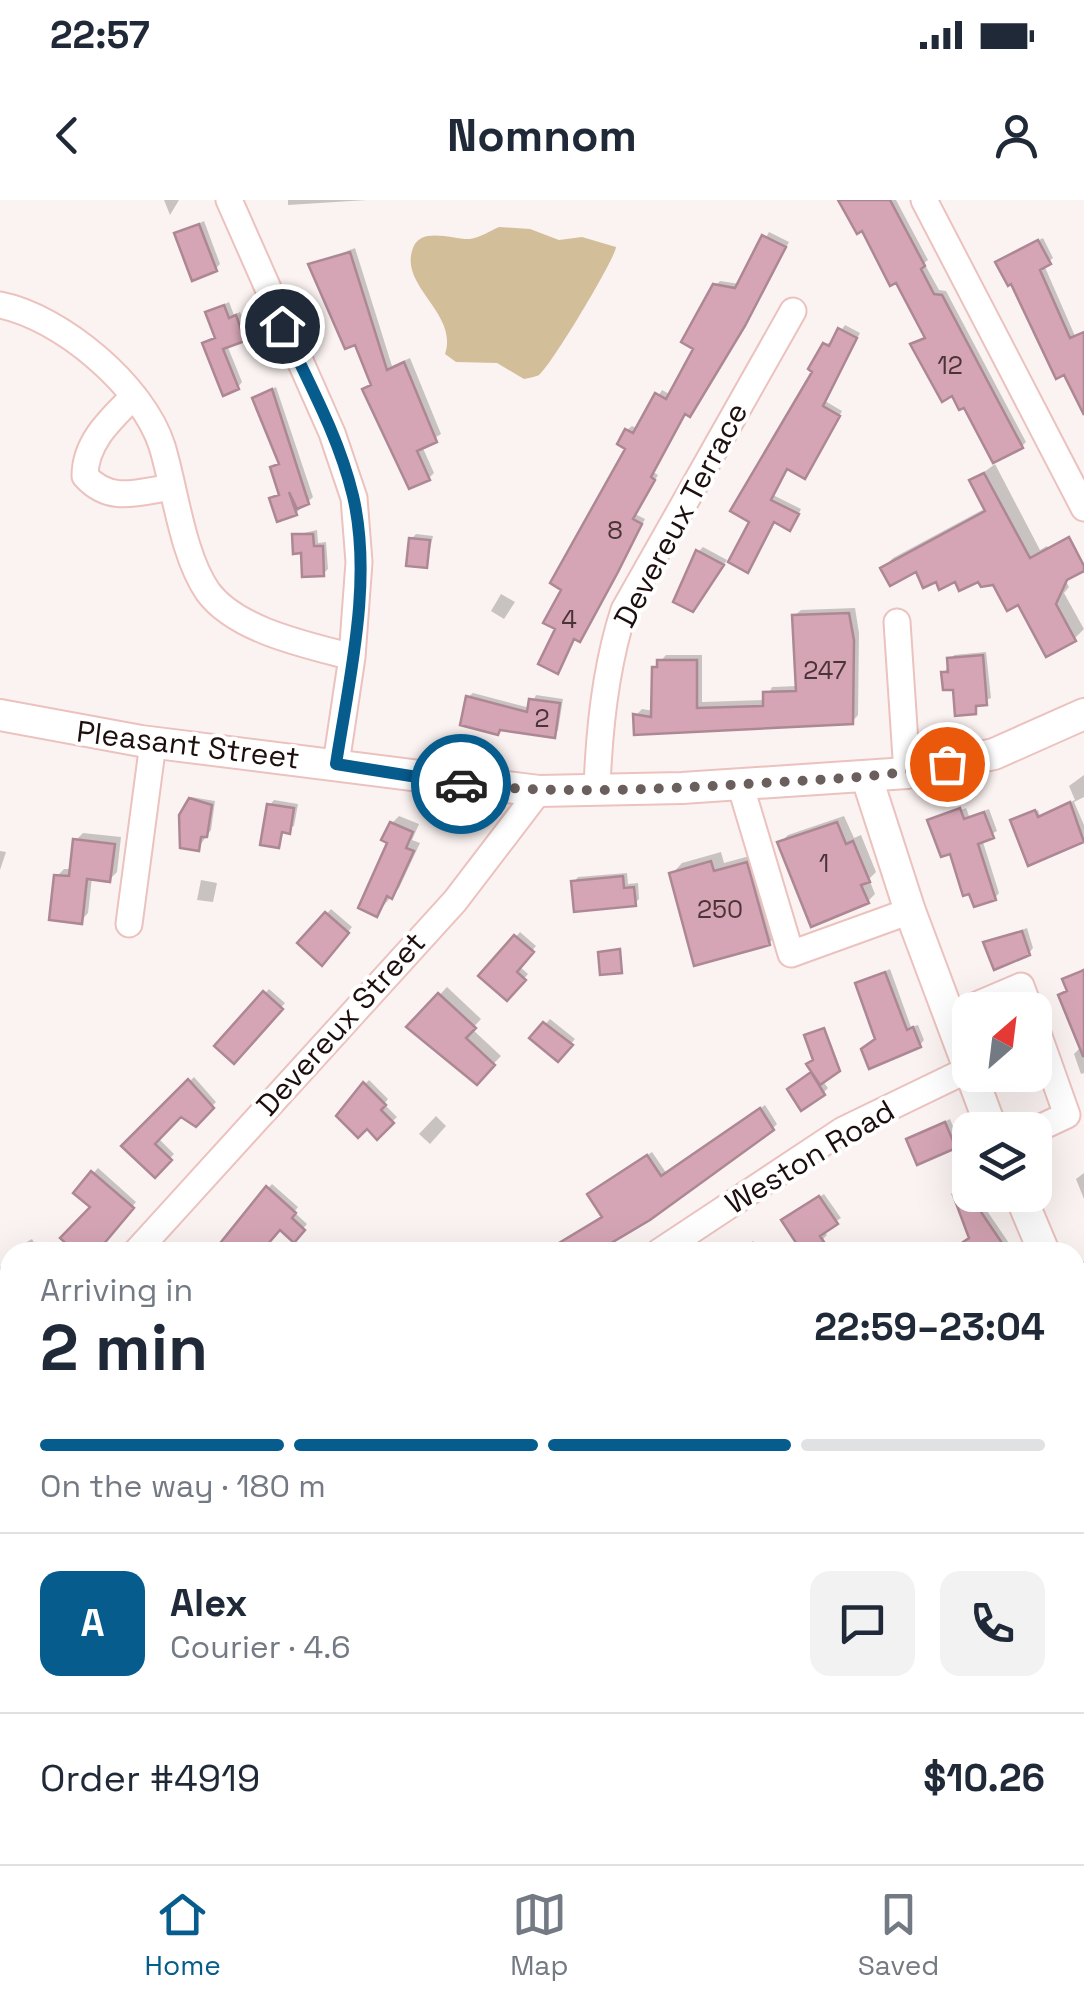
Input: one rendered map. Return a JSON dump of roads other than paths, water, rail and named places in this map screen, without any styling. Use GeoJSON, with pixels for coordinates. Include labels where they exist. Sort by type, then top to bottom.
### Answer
{"type":"FeatureCollection","features":[{"type":"Feature","properties":{"kind":"main road","name":"Pleasant Street"},"geometry":{"type":"LineString","coordinates":[[0,715],[153,743],[539,791],[867,778],[907,773],[994,754],[1084,714]]}},
{"type":"Feature","properties":{"kind":"main road"},"geometry":{"type":"LineString","coordinates":[[867,778],[952,1028]]}},
{"type":"Feature","properties":{"kind":"main road"},"geometry":{"type":"LineString","coordinates":[[1027,1212],[1040,1242]]}},
{"type":"Feature","properties":{"kind":"street"},"geometry":{"type":"LineString","coordinates":[[229,200],[332,434],[354,498],[359,562],[352,657],[336,764]]}},
{"type":"Feature","properties":{"kind":"street"},"geometry":{"type":"LineString","coordinates":[[924,200],[1084,508]]}},
{"type":"Feature","properties":{"kind":"street"},"geometry":{"type":"LineString","coordinates":[[0,305],[68,332],[134,396],[160,441],[177,514],[208,592],[258,630],[352,657]]}},
{"type":"Feature","properties":{"kind":"street","name":"Devereux Terrace"},"geometry":{"type":"LineString","coordinates":[[597,789],[599,732],[614,643],[624,610],[793,311]]}},
{"type":"Feature","properties":{"kind":"street"},"geometry":{"type":"LineString","coordinates":[[134,396],[108,421],[85,457],[85,476],[98,491],[111,496],[172,487]]}},
{"type":"Feature","properties":{"kind":"street"},"geometry":{"type":"LineString","coordinates":[[897,622],[907,773]]}},
{"type":"Feature","properties":{"kind":"street"},"geometry":{"type":"LineString","coordinates":[[130,924],[153,743]]}},
{"type":"Feature","properties":{"kind":"street"},"geometry":{"type":"LineString","coordinates":[[740,784],[791,954],[910,911]]}},
{"type":"Feature","properties":{"kind":"street","name":"Devereux Street"},"geometry":{"type":"LineString","coordinates":[[145,1242],[455,901],[539,791]]}},
{"type":"Feature","properties":{"kind":"street"},"geometry":{"type":"LineString","coordinates":[[948,1017],[952,1015]]}},
{"type":"Feature","properties":{"kind":"street"},"geometry":{"type":"LineString","coordinates":[[1052,1073],[1067,1115],[1052,1122]]}},
{"type":"Feature","properties":{"kind":"street","name":"Weston Road"},"geometry":{"type":"LineString","coordinates":[[673,1242],[843,1130],[952,1077]]}}]}
